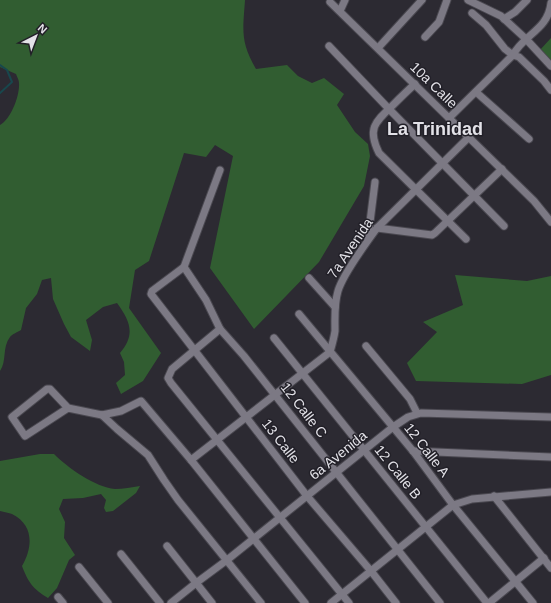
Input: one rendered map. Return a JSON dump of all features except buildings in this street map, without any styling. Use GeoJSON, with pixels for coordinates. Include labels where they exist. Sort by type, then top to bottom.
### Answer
{"type":"FeatureCollection","features":[{"type":"Feature","properties":{"kind":"street"},"geometry":{"type":"LineString","coordinates":[[340,11],[345,0]]}},
{"type":"Feature","properties":{"kind":"street"},"geometry":{"type":"LineString","coordinates":[[378,48],[422,0]]}},
{"type":"Feature","properties":{"kind":"street"},"geometry":{"type":"LineString","coordinates":[[426,37],[439,22],[447,0]]}},
{"type":"Feature","properties":{"kind":"street"},"geometry":{"type":"LineString","coordinates":[[468,0],[485,7],[504,19],[526,39],[551,66]]}},
{"type":"Feature","properties":{"kind":"street"},"geometry":{"type":"LineString","coordinates":[[504,19],[515,12],[527,0]]}},
{"type":"Feature","properties":{"kind":"street","name":"10a Calle"},"geometry":{"type":"LineString","coordinates":[[330,2],[502,169],[534,201],[551,222]]}},
{"type":"Feature","properties":{"kind":"street"},"geometry":{"type":"LineString","coordinates":[[449,118],[512,55],[517,47],[544,24],[550,11],[551,3]]}},
{"type":"Feature","properties":{"kind":"street"},"geometry":{"type":"LineString","coordinates":[[472,13],[486,25],[505,49],[512,55],[519,58],[544,81],[551,90]]}},
{"type":"Feature","properties":{"kind":"street"},"geometry":{"type":"LineString","coordinates":[[329,46],[442,164],[504,226]]}},
{"type":"Feature","properties":{"kind":"street"},"geometry":{"type":"LineString","coordinates":[[415,84],[377,121],[373,130],[376,147],[379,153],[466,239]]}},
{"type":"Feature","properties":{"kind":"street"},"geometry":{"type":"LineString","coordinates":[[476,92],[529,139]]}},
{"type":"Feature","properties":{"kind":"street","name":"7a Avenida"},"geometry":{"type":"LineString","coordinates":[[330,352],[334,333],[337,293],[340,283],[368,239],[377,228],[469,137]]}},
{"type":"Feature","properties":{"kind":"street"},"geometry":{"type":"LineString","coordinates":[[377,228],[427,235],[435,233],[502,169]]}},
{"type":"Feature","properties":{"kind":"street"},"geometry":{"type":"LineString","coordinates":[[184,267],[220,170]]}},
{"type":"Feature","properties":{"kind":"street"},"geometry":{"type":"LineString","coordinates":[[368,239],[374,182]]}},
{"type":"Feature","properties":{"kind":"street","name":"13 Calle"},"geometry":{"type":"LineString","coordinates":[[184,267],[152,291],[151,294],[307,496],[371,571],[396,603]]}},
{"type":"Feature","properties":{"kind":"street","name":"12 Calle C"},"geometry":{"type":"LineString","coordinates":[[184,267],[206,300],[220,329],[244,356],[440,603]]}},
{"type":"Feature","properties":{"kind":"street"},"geometry":{"type":"LineString","coordinates":[[309,278],[335,307]]}},
{"type":"Feature","properties":{"kind":"street","name":"12 Calle A"},"geometry":{"type":"LineString","coordinates":[[299,314],[413,451],[454,505],[533,603]]}},
{"type":"Feature","properties":{"kind":"street"},"geometry":{"type":"LineString","coordinates":[[220,329],[172,369],[168,378],[349,603]]}},
{"type":"Feature","properties":{"kind":"street","name":"12 Calle B"},"geometry":{"type":"LineString","coordinates":[[274,338],[488,603]]}},
{"type":"Feature","properties":{"kind":"street"},"geometry":{"type":"LineString","coordinates":[[366,346],[410,399],[417,413]]}},
{"type":"Feature","properties":{"kind":"street"},"geometry":{"type":"LineString","coordinates":[[191,460],[330,352]]}},
{"type":"Feature","properties":{"kind":"street"},"geometry":{"type":"LineString","coordinates":[[68,408],[27,436],[24,435],[12,418],[12,415],[47,389],[50,389],[68,408],[102,415],[121,411],[139,402],[142,403],[191,460],[305,603]]}},
{"type":"Feature","properties":{"kind":"street","name":"6a Avenida"},"geometry":{"type":"LineString","coordinates":[[171,603],[280,518],[392,427],[408,416],[417,413],[551,417]]}},
{"type":"Feature","properties":{"kind":"street"},"geometry":{"type":"LineString","coordinates":[[102,415],[148,455],[171,490],[261,603]]}},
{"type":"Feature","properties":{"kind":"street"},"geometry":{"type":"LineString","coordinates":[[413,451],[551,457]]}},
{"type":"Feature","properties":{"kind":"street"},"geometry":{"type":"LineString","coordinates":[[331,603],[454,505],[472,499],[494,496],[551,492]]}},
{"type":"Feature","properties":{"kind":"street"},"geometry":{"type":"LineString","coordinates":[[494,496],[551,568]]}},
{"type":"Feature","properties":{"kind":"street"},"geometry":{"type":"LineString","coordinates":[[167,546],[212,603]]}},
{"type":"Feature","properties":{"kind":"street"},"geometry":{"type":"LineString","coordinates":[[121,554],[160,603]]}},
{"type":"Feature","properties":{"kind":"street"},"geometry":{"type":"LineString","coordinates":[[488,603],[544,558]]}},
{"type":"Feature","properties":{"kind":"street"},"geometry":{"type":"LineString","coordinates":[[79,567],[108,603]]}},
{"type":"Feature","properties":{"kind":"green space"},"geometry":{"type":"Polygon","coordinates":[[[0,0],[245,0],[243,28],[245,43],[247,51],[256,69],[287,65],[298,76],[312,83],[324,78],[344,94],[337,105],[355,132],[368,144],[370,156],[364,186],[319,262],[254,329],[210,268],[233,156],[215,145],[206,157],[184,153],[149,261],[135,270],[129,308],[161,353],[143,381],[121,394],[116,383],[125,375],[124,362],[120,353],[130,334],[128,322],[117,303],[103,307],[86,320],[92,340],[90,351],[71,337],[64,324],[53,299],[51,278],[42,280],[37,294],[26,308],[21,330],[10,337],[6,345],[0,371],[0,125],[8,118],[14,106],[18,94],[19,83],[16,74],[0,67],[0,0]]]}},
{"type":"Feature","properties":{"kind":"green space"},"geometry":{"type":"Polygon","coordinates":[[[551,38],[551,64],[539,51],[551,38]]]}},
{"type":"Feature","properties":{"kind":"green space"},"geometry":{"type":"Polygon","coordinates":[[[455,275],[527,281],[551,276],[551,375],[522,384],[416,381],[407,363],[437,332],[423,322],[463,305],[455,275]]]}},
{"type":"Feature","properties":{"kind":"green space"},"geometry":{"type":"Polygon","coordinates":[[[40,454],[54,454],[82,476],[99,485],[115,489],[140,486],[136,493],[113,511],[106,512],[104,508],[106,500],[101,494],[83,498],[63,499],[59,509],[65,522],[64,538],[75,555],[69,560],[57,588],[48,598],[32,585],[22,566],[28,551],[28,530],[19,519],[12,514],[0,511],[0,461],[40,454]]]}},
{"type":"Feature","properties":{"kind":"waterway"},"geometry":{"type":"LineString","coordinates":[[0,65],[7,70],[12,82],[0,93]]}},
{"type":"Feature","properties":{"kind":"district","name":"La Trinidad"},"geometry":{"type":"Point","coordinates":[435,129]}}]}
